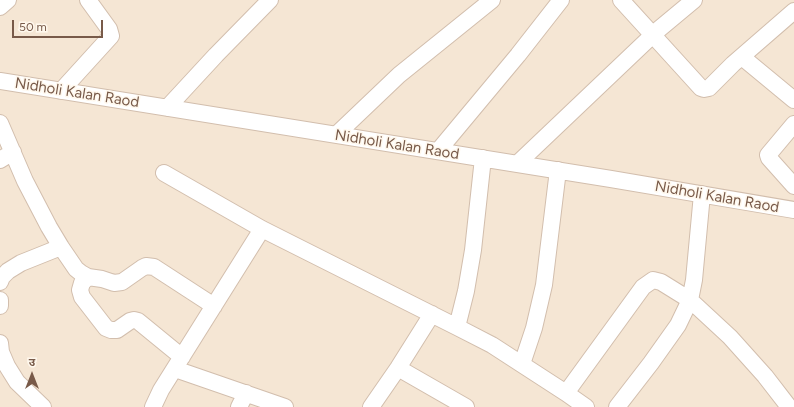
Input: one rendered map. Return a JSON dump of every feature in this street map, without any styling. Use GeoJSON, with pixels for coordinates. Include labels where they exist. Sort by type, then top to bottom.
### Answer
{"type":"FeatureCollection","features":[{"type":"Feature","properties":{"kind":"street"},"geometry":{"type":"LineString","coordinates":[[0,7],[8,0]]}},
{"type":"Feature","properties":{"kind":"street"},"geometry":{"type":"LineString","coordinates":[[60,91],[111,36],[109,29],[88,0]]}},
{"type":"Feature","properties":{"kind":"street"},"geometry":{"type":"LineString","coordinates":[[167,108],[270,0]]}},
{"type":"Feature","properties":{"kind":"street"},"geometry":{"type":"LineString","coordinates":[[336,135],[399,76],[492,0]]}},
{"type":"Feature","properties":{"kind":"street"},"geometry":{"type":"LineString","coordinates":[[438,151],[518,55],[561,0]]}},
{"type":"Feature","properties":{"kind":"street"},"geometry":{"type":"LineString","coordinates":[[622,0],[700,88],[704,89],[709,88],[742,56],[794,11]]}},
{"type":"Feature","properties":{"kind":"street"},"geometry":{"type":"LineString","coordinates":[[517,164],[653,35],[694,0]]}},
{"type":"Feature","properties":{"kind":"street"},"geometry":{"type":"LineString","coordinates":[[742,56],[794,100]]}},
{"type":"Feature","properties":{"kind":"street","name":"Nidholi Kalan Raod"},"geometry":{"type":"LineString","coordinates":[[0,81],[558,170],[794,210]]}},
{"type":"Feature","properties":{"kind":"street"},"geometry":{"type":"LineString","coordinates":[[0,124],[7,156],[25,181],[61,247],[76,269],[88,277],[114,283],[122,282],[146,266],[154,267],[214,306]]}},
{"type":"Feature","properties":{"kind":"street"},"geometry":{"type":"LineString","coordinates":[[794,124],[768,155],[794,186]]}},
{"type":"Feature","properties":{"kind":"street"},"geometry":{"type":"LineString","coordinates":[[457,326],[467,284],[483,158]]}},
{"type":"Feature","properties":{"kind":"street"},"geometry":{"type":"LineString","coordinates":[[522,364],[534,328],[544,285],[558,170]]}},
{"type":"Feature","properties":{"kind":"street"},"geometry":{"type":"LineString","coordinates":[[164,173],[262,229],[457,326],[492,345],[586,407]]}},
{"type":"Feature","properties":{"kind":"street"},"geometry":{"type":"LineString","coordinates":[[618,407],[678,325],[690,300],[694,280],[702,194]]}},
{"type":"Feature","properties":{"kind":"street"},"geometry":{"type":"LineString","coordinates":[[155,406],[161,390],[262,229]]}},
{"type":"Feature","properties":{"kind":"street"},"geometry":{"type":"LineString","coordinates":[[0,282],[2,277],[8,271],[21,263],[61,247]]}},
{"type":"Feature","properties":{"kind":"street"},"geometry":{"type":"LineString","coordinates":[[88,277],[82,283],[80,290],[82,298],[106,328],[110,330],[117,330],[130,321],[138,321],[178,363],[242,400],[284,407]]}},
{"type":"Feature","properties":{"kind":"street"},"geometry":{"type":"LineString","coordinates":[[566,393],[643,287],[653,280],[661,282],[690,300],[730,337],[765,376],[788,407]]}},
{"type":"Feature","properties":{"kind":"street"},"geometry":{"type":"LineString","coordinates":[[0,300],[0,306]]}},
{"type":"Feature","properties":{"kind":"street"},"geometry":{"type":"LineString","coordinates":[[371,407],[432,314]]}},
{"type":"Feature","properties":{"kind":"street"},"geometry":{"type":"LineString","coordinates":[[0,343],[1,352],[17,382],[43,407]]}},
{"type":"Feature","properties":{"kind":"street"},"geometry":{"type":"LineString","coordinates":[[398,368],[466,407]]}},
{"type":"Feature","properties":{"kind":"shaded area"},"geometry":{"type":"Polygon","coordinates":[[[0,0],[794,0],[794,407],[0,407],[0,0]]]}}]}
